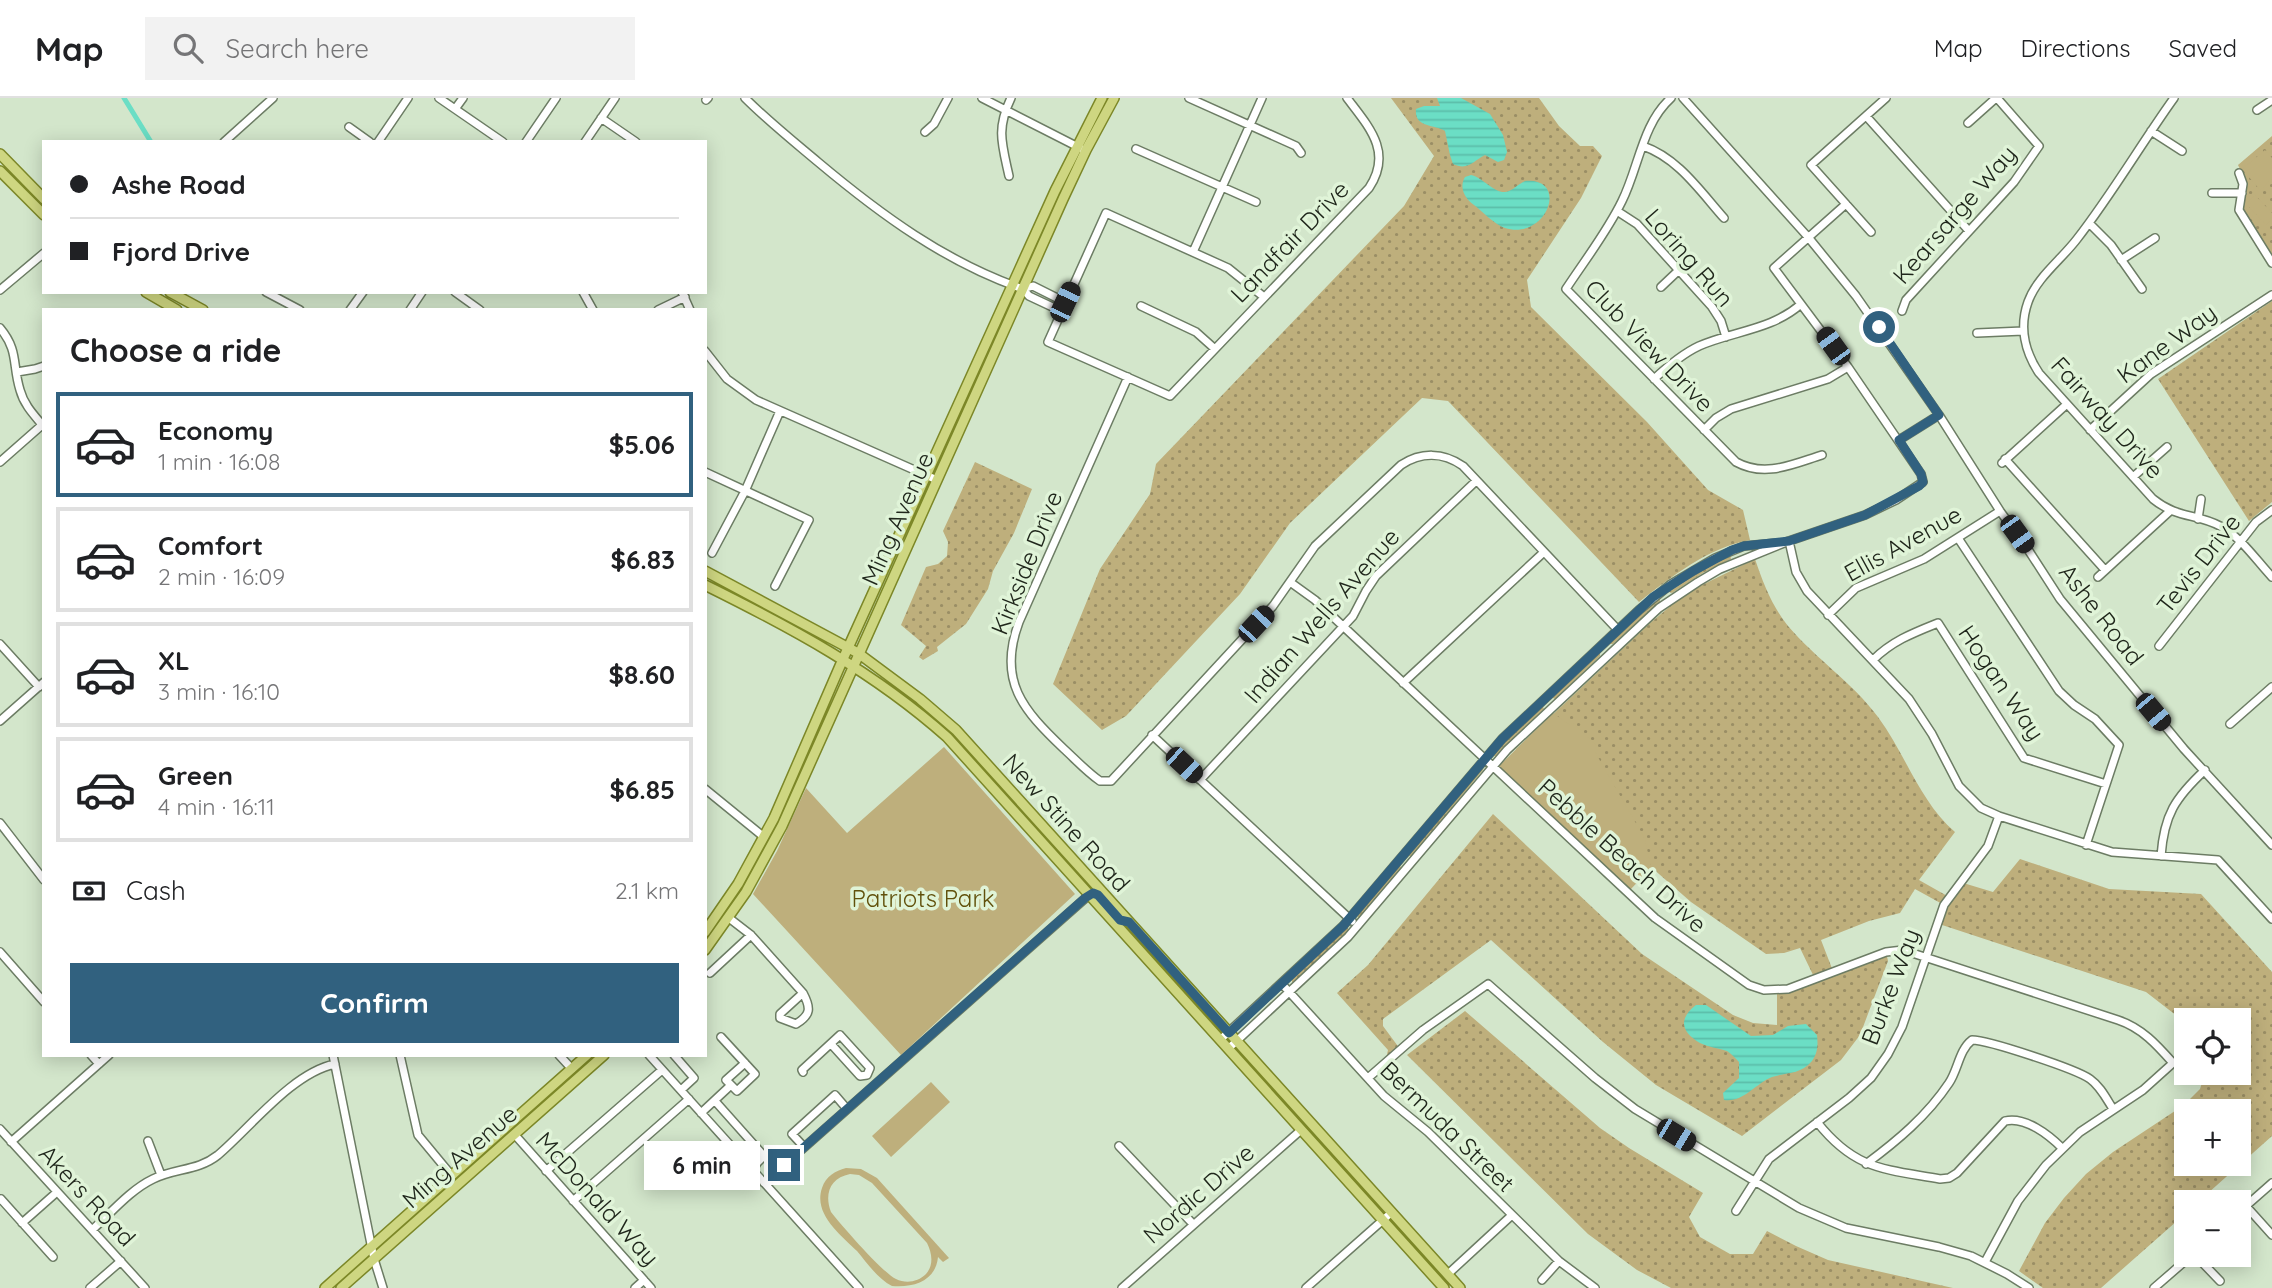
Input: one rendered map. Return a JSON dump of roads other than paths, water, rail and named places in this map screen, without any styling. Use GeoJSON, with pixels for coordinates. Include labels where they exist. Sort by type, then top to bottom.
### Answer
{"type":"FeatureCollection","features":[{"type":"Feature","properties":{"kind":"main road","name":"Ming Avenue"},"geometry":{"type":"LineString","coordinates":[[707,929],[738,884],[764,837],[927,476],[1018,287],[1102,98]]}},
{"type":"Feature","properties":{"kind":"main road","name":"Ming Avenue"},"geometry":{"type":"LineString","coordinates":[[1081,148],[1114,98]]}},
{"type":"Feature","properties":{"kind":"main road"},"geometry":{"type":"LineString","coordinates":[[0,154],[42,197]]}},
{"type":"Feature","properties":{"kind":"main road"},"geometry":{"type":"LineString","coordinates":[[0,171],[42,213]]}},
{"type":"Feature","properties":{"kind":"main road","name":"Ming Avenue"},"geometry":{"type":"LineString","coordinates":[[707,947],[746,892],[782,826],[937,480],[1018,287]]}},
{"type":"Feature","properties":{"kind":"main road"},"geometry":{"type":"LineString","coordinates":[[149,294],[174,308]]}},
{"type":"Feature","properties":{"kind":"main road"},"geometry":{"type":"LineString","coordinates":[[174,294],[199,308]]}},
{"type":"Feature","properties":{"kind":"main road","name":"New Stine Road"},"geometry":{"type":"LineString","coordinates":[[707,572],[849,647],[920,699],[956,730],[1460,1288]]}},
{"type":"Feature","properties":{"kind":"main road","name":"New Stine Road"},"geometry":{"type":"LineString","coordinates":[[707,586],[854,665],[947,737],[1444,1288]]}},
{"type":"Feature","properties":{"kind":"main road"},"geometry":{"type":"LineString","coordinates":[[746,892],[766,846],[764,837]]}},
{"type":"Feature","properties":{"kind":"main road"},"geometry":{"type":"LineString","coordinates":[[1062,865],[1071,868],[1084,880],[1092,881]]}},
{"type":"Feature","properties":{"kind":"main road"},"geometry":{"type":"LineString","coordinates":[[1089,895],[1097,894],[1120,920],[1129,922]]}},
{"type":"Feature","properties":{"kind":"main road","name":"Ming Avenue"},"geometry":{"type":"LineString","coordinates":[[325,1288],[585,1057]]}},
{"type":"Feature","properties":{"kind":"main road","name":"Ming Avenue"},"geometry":{"type":"LineString","coordinates":[[341,1288],[602,1057]]}},
{"type":"Feature","properties":{"kind":"main road"},"geometry":{"type":"LineString","coordinates":[[515,1136],[519,1124],[545,1094]]}},
{"type":"Feature","properties":{"kind":"main road"},"geometry":{"type":"LineString","coordinates":[[483,1163],[505,1137],[507,1128]]}},
{"type":"Feature","properties":{"kind":"street"},"geometry":{"type":"LineString","coordinates":[[226,140],[273,98]]}},
{"type":"Feature","properties":{"kind":"street"},"geometry":{"type":"LineString","coordinates":[[379,140],[408,98]]}},
{"type":"Feature","properties":{"kind":"street"},"geometry":{"type":"LineString","coordinates":[[439,98],[500,140]]}},
{"type":"Feature","properties":{"kind":"street"},"geometry":{"type":"LineString","coordinates":[[455,109],[463,98]]}},
{"type":"Feature","properties":{"kind":"street"},"geometry":{"type":"LineString","coordinates":[[527,140],[556,98]]}},
{"type":"Feature","properties":{"kind":"street"},"geometry":{"type":"LineString","coordinates":[[586,140],[615,98]]}},
{"type":"Feature","properties":{"kind":"street"},"geometry":{"type":"LineString","coordinates":[[745,98],[777,129],[882,215],[943,252],[1018,287],[1029,296],[1061,311]]}},
{"type":"Feature","properties":{"kind":"street"},"geometry":{"type":"LineString","coordinates":[[925,132],[934,124],[948,98]]}},
{"type":"Feature","properties":{"kind":"street"},"geometry":{"type":"LineString","coordinates":[[982,98],[1081,148]]}},
{"type":"Feature","properties":{"kind":"street"},"geometry":{"type":"LineString","coordinates":[[1009,176],[1000,131],[1011,98]]}},
{"type":"Feature","properties":{"kind":"street"},"geometry":{"type":"LineString","coordinates":[[1189,98],[1296,146],[1301,153]]}},
{"type":"Feature","properties":{"kind":"street"},"geometry":{"type":"LineString","coordinates":[[1193,252],[1262,98]]}},
{"type":"Feature","properties":{"kind":"street","name":"Landfair Drive"},"geometry":{"type":"LineString","coordinates":[[1128,377],[1170,396],[1368,188],[1376,175],[1379,158],[1377,141],[1348,98]]}},
{"type":"Feature","properties":{"kind":"street","name":"Club View Drive"},"geometry":{"type":"LineString","coordinates":[[1671,98],[1657,112],[1617,211],[1566,289],[1730,457],[1751,469],[1775,470],[1822,455]]}},
{"type":"Feature","properties":{"kind":"street","name":"Ashe Road"},"geometry":{"type":"LineString","coordinates":[[1683,98],[1808,237],[1886,337],[2060,599],[2184,749],[2272,845]]}},
{"type":"Feature","properties":{"kind":"street"},"geometry":{"type":"LineString","coordinates":[[1871,232],[1811,165],[1886,98]]}},
{"type":"Feature","properties":{"kind":"street"},"geometry":{"type":"LineString","coordinates":[[1968,123],[1996,98]]}},
{"type":"Feature","properties":{"kind":"street","name":"Kearsarge Way"},"geometry":{"type":"LineString","coordinates":[[1902,311],[1906,300],[2014,183],[2039,146],[1996,98]]}},
{"type":"Feature","properties":{"kind":"street"},"geometry":{"type":"LineString","coordinates":[[1977,333],[2023,331],[2025,312],[2032,293],[2075,243],[2174,98]]}},
{"type":"Feature","properties":{"kind":"street"},"geometry":{"type":"LineString","coordinates":[[2257,110],[2272,100]]}},
{"type":"Feature","properties":{"kind":"street"},"geometry":{"type":"LineString","coordinates":[[1866,116],[1969,231]]}},
{"type":"Feature","properties":{"kind":"street"},"geometry":{"type":"LineString","coordinates":[[601,118],[633,140]]}},
{"type":"Feature","properties":{"kind":"street"},"geometry":{"type":"LineString","coordinates":[[349,127],[367,140]]}},
{"type":"Feature","properties":{"kind":"street"},"geometry":{"type":"LineString","coordinates":[[2151,131],[2182,151]]}},
{"type":"Feature","properties":{"kind":"street"},"geometry":{"type":"LineString","coordinates":[[1643,146],[1672,161],[1724,218]]}},
{"type":"Feature","properties":{"kind":"street"},"geometry":{"type":"LineString","coordinates":[[1136,149],[1256,202]]}},
{"type":"Feature","properties":{"kind":"street"},"geometry":{"type":"LineString","coordinates":[[2239,173],[2243,184],[2239,209],[2272,263]]}},
{"type":"Feature","properties":{"kind":"street"},"geometry":{"type":"LineString","coordinates":[[2212,193],[2242,193]]}},
{"type":"Feature","properties":{"kind":"street"},"geometry":{"type":"LineString","coordinates":[[1228,1049],[1328,958],[1492,765],[1644,621],[1670,600],[1720,569],[1789,541],[1865,515],[1896,500],[1923,482],[1921,474],[1899,440],[1774,268],[1846,204]]}},
{"type":"Feature","properties":{"kind":"street","name":"Loring Run"},"geometry":{"type":"LineString","coordinates":[[1617,211],[1637,224],[1718,314],[1726,337]]}},
{"type":"Feature","properties":{"kind":"street"},"geometry":{"type":"LineString","coordinates":[[1128,377],[1048,342],[1106,213],[1228,268],[1264,297]]}},
{"type":"Feature","properties":{"kind":"street"},"geometry":{"type":"LineString","coordinates":[[2089,223],[2104,236],[2142,289]]}},
{"type":"Feature","properties":{"kind":"street"},"geometry":{"type":"LineString","coordinates":[[2121,260],[2155,238]]}},
{"type":"Feature","properties":{"kind":"street"},"geometry":{"type":"LineString","coordinates":[[0,290],[42,255]]}},
{"type":"Feature","properties":{"kind":"street"},"geometry":{"type":"LineString","coordinates":[[1661,287],[1679,271]]}},
{"type":"Feature","properties":{"kind":"street"},"geometry":{"type":"LineString","coordinates":[[1018,287],[1033,286],[1065,302]]}},
{"type":"Feature","properties":{"kind":"street"},"geometry":{"type":"LineString","coordinates":[[270,294],[296,308]]}},
{"type":"Feature","properties":{"kind":"street"},"geometry":{"type":"LineString","coordinates":[[458,294],[477,308]]}},
{"type":"Feature","properties":{"kind":"street"},"geometry":{"type":"LineString","coordinates":[[661,308],[684,295]]}},
{"type":"Feature","properties":{"kind":"street","name":"Kane Way"},"geometry":{"type":"LineString","coordinates":[[2090,429],[2151,374],[2272,295]]}},
{"type":"Feature","properties":{"kind":"street"},"geometry":{"type":"LineString","coordinates":[[1654,379],[1688,352],[1778,321],[1801,304]]}},
{"type":"Feature","properties":{"kind":"street"},"geometry":{"type":"LineString","coordinates":[[1141,306],[1196,332],[1216,349]]}},
{"type":"Feature","properties":{"kind":"street"},"geometry":{"type":"LineString","coordinates":[[0,328],[11,344],[19,388],[26,404],[42,425]]}},
{"type":"Feature","properties":{"kind":"street","name":"Fairway Drive"},"geometry":{"type":"LineString","coordinates":[[2023,331],[2034,365],[2153,499],[2170,511],[2219,526],[2240,542],[2272,577]]}},
{"type":"Feature","properties":{"kind":"street"},"geometry":{"type":"LineString","coordinates":[[707,354],[736,388],[756,400],[937,480]]}},
{"type":"Feature","properties":{"kind":"street"},"geometry":{"type":"LineString","coordinates":[[17,372],[42,367]]}},
{"type":"Feature","properties":{"kind":"street"},"geometry":{"type":"LineString","coordinates":[[1704,430],[1716,418],[1731,409],[1828,379],[1848,367]]}},
{"type":"Feature","properties":{"kind":"street","name":"Kirkside Drive"},"geometry":{"type":"LineString","coordinates":[[1128,377],[1019,622],[1011,653],[1015,687],[1030,715],[1100,781],[1111,780],[1152,735]]}},
{"type":"Feature","properties":{"kind":"street"},"geometry":{"type":"LineString","coordinates":[[2067,404],[2003,461],[2105,570]]}},
{"type":"Feature","properties":{"kind":"street"},"geometry":{"type":"LineString","coordinates":[[712,553],[780,411]]}},
{"type":"Feature","properties":{"kind":"street"},"geometry":{"type":"LineString","coordinates":[[1899,440],[1939,415]]}},
{"type":"Feature","properties":{"kind":"street"},"geometry":{"type":"LineString","coordinates":[[0,462],[42,427]]}},
{"type":"Feature","properties":{"kind":"street"},"geometry":{"type":"LineString","coordinates":[[2133,477],[2167,447]]}},
{"type":"Feature","properties":{"kind":"street"},"geometry":{"type":"LineString","coordinates":[[1357,926],[1152,735],[1273,606],[1315,546],[1401,465],[1415,457],[1432,455],[1456,461],[1618,629]]}},
{"type":"Feature","properties":{"kind":"street"},"geometry":{"type":"LineString","coordinates":[[707,473],[809,520],[775,586]]}},
{"type":"Feature","properties":{"kind":"street","name":"Indian Wells Avenue"},"geometry":{"type":"LineString","coordinates":[[1200,780],[1343,627],[1358,609],[1376,576],[1476,481]]}},
{"type":"Feature","properties":{"kind":"street"},"geometry":{"type":"LineString","coordinates":[[2198,519],[2201,499]]}},
{"type":"Feature","properties":{"kind":"street","name":"Tevis Drive"},"geometry":{"type":"LineString","coordinates":[[2160,646],[2256,522],[2272,510]]}},
{"type":"Feature","properties":{"kind":"street","name":"Ellis Avenue"},"geometry":{"type":"LineString","coordinates":[[1828,615],[1856,589],[1924,559],[2000,511]]}},
{"type":"Feature","properties":{"kind":"street"},"geometry":{"type":"LineString","coordinates":[[2098,577],[2170,511]]}},
{"type":"Feature","properties":{"kind":"street"},"geometry":{"type":"LineString","coordinates":[[1958,538],[2059,691],[2095,719],[2119,745],[2086,845]]}},
{"type":"Feature","properties":{"kind":"street"},"geometry":{"type":"LineString","coordinates":[[1220,1040],[1349,919],[1484,758],[1618,629],[1662,591],[1704,565],[1744,546],[1789,541]]}},
{"type":"Feature","properties":{"kind":"street"},"geometry":{"type":"LineString","coordinates":[[1789,541],[1793,563],[1801,582],[1828,615],[1895,682],[1921,716],[1965,793],[1981,808],[1999,817],[2112,852],[2218,859],[2272,919]]}},
{"type":"Feature","properties":{"kind":"street"},"geometry":{"type":"LineString","coordinates":[[1403,683],[1544,552]]}},
{"type":"Feature","properties":{"kind":"street","name":"Pebble Beach Drive"},"geometry":{"type":"LineString","coordinates":[[1290,582],[1315,600],[1655,918],[1756,988],[1772,991],[1788,989],[1894,950],[1910,951],[2124,1022],[2144,1033],[2173,1063],[2143,1090],[2113,1109]]}},
{"type":"Feature","properties":{"kind":"street"},"geometry":{"type":"LineString","coordinates":[[1662,591],[1670,600]]}},
{"type":"Feature","properties":{"kind":"street","name":"Hogan Way"},"geometry":{"type":"LineString","coordinates":[[1873,660],[1900,638],[1938,623],[2024,758],[2106,784]]}},
{"type":"Feature","properties":{"kind":"street"},"geometry":{"type":"LineString","coordinates":[[0,644],[41,685],[0,721]]}},
{"type":"Feature","properties":{"kind":"street"},"geometry":{"type":"LineString","coordinates":[[1601,645],[1610,653]]}},
{"type":"Feature","properties":{"kind":"street"},"geometry":{"type":"LineString","coordinates":[[2230,724],[2272,687]]}},
{"type":"Feature","properties":{"kind":"street"},"geometry":{"type":"LineString","coordinates":[[1545,698],[1553,706]]}},
{"type":"Feature","properties":{"kind":"street"},"geometry":{"type":"LineString","coordinates":[[2161,856],[2164,827],[2172,807],[2185,789],[2205,770]]}},
{"type":"Feature","properties":{"kind":"street"},"geometry":{"type":"LineString","coordinates":[[707,791],[764,837]]}},
{"type":"Feature","properties":{"kind":"street","name":"Burke Way"},"geometry":{"type":"LineString","coordinates":[[1736,1211],[1762,1167],[1776,1152],[1860,1088],[1888,1054],[1902,1027],[1944,905],[1988,846],[1999,817]]}},
{"type":"Feature","properties":{"kind":"street"},"geometry":{"type":"LineString","coordinates":[[1,825],[42,877]]}},
{"type":"Feature","properties":{"kind":"street"},"geometry":{"type":"LineString","coordinates":[[764,1183],[1089,895]]}},
{"type":"Feature","properties":{"kind":"street"},"geometry":{"type":"LineString","coordinates":[[729,918],[751,935],[803,993],[810,1007],[808,1013],[796,1024],[780,1018],[780,1014],[803,993]]}},
{"type":"Feature","properties":{"kind":"street"},"geometry":{"type":"LineString","coordinates":[[710,973],[751,935]]}},
{"type":"Feature","properties":{"kind":"street"},"geometry":{"type":"LineString","coordinates":[[0,952],[42,1000]]}},
{"type":"Feature","properties":{"kind":"street","name":"Bermuda Street"},"geometry":{"type":"LineString","coordinates":[[1282,984],[1384,1096],[1428,1132],[1559,1261],[1594,1288]]}},
{"type":"Feature","properties":{"kind":"street"},"geometry":{"type":"LineString","coordinates":[[1368,1078],[1423,1030],[1489,984],[1614,1094],[1656,1123],[1799,1208],[1830,1222],[1863,1232],[1955,1251],[1985,1262],[2029,1288]]}},
{"type":"Feature","properties":{"kind":"street"},"geometry":{"type":"LineString","coordinates":[[803,1072],[802,1070],[840,1035],[870,1068],[867,1075]]}},
{"type":"Feature","properties":{"kind":"street"},"geometry":{"type":"LineString","coordinates":[[721,1037],[745,1063],[755,1074],[737,1091],[726,1080],[745,1063]]}},
{"type":"Feature","properties":{"kind":"street"},"geometry":{"type":"LineString","coordinates":[[1867,1164],[1905,1134],[1940,1095],[1953,1076],[1964,1049],[1972,1040],[1989,1042],[2083,1076],[2101,1089],[2113,1109],[2062,1148],[2039,1174],[2018,1201],[1985,1262]]}},
{"type":"Feature","properties":{"kind":"street"},"geometry":{"type":"LineString","coordinates":[[831,1044],[860,1076],[867,1075]]}},
{"type":"Feature","properties":{"kind":"street"},"geometry":{"type":"LineString","coordinates":[[92,1057],[99,1064]]}},
{"type":"Feature","properties":{"kind":"street"},"geometry":{"type":"LineString","coordinates":[[11,1142],[107,1057]]}},
{"type":"Feature","properties":{"kind":"street"},"geometry":{"type":"LineString","coordinates":[[333,1057],[374,1259],[383,1288]]}},
{"type":"Feature","properties":{"kind":"street"},"geometry":{"type":"LineString","coordinates":[[400,1057],[418,1135],[452,1176]]}},
{"type":"Feature","properties":{"kind":"street"},"geometry":{"type":"LineString","coordinates":[[561,1057],[572,1069]]}},
{"type":"Feature","properties":{"kind":"street"},"geometry":{"type":"LineString","coordinates":[[651,1057],[859,1288]]}},
{"type":"Feature","properties":{"kind":"street"},"geometry":{"type":"LineString","coordinates":[[676,1057],[694,1077],[681,1090]]}},
{"type":"Feature","properties":{"kind":"street"},"geometry":{"type":"LineString","coordinates":[[92,1230],[140,1187],[161,1175],[188,1170],[208,1161],[300,1080],[319,1069],[335,1064]]}},
{"type":"Feature","properties":{"kind":"street"},"geometry":{"type":"LineString","coordinates":[[546,1171],[662,1070]]}},
{"type":"Feature","properties":{"kind":"street"},"geometry":{"type":"LineString","coordinates":[[867,1075],[875,1084]]}},
{"type":"Feature","properties":{"kind":"street"},"geometry":{"type":"LineString","coordinates":[[701,1113],[732,1085]]}},
{"type":"Feature","properties":{"kind":"street"},"geometry":{"type":"LineString","coordinates":[[804,1147],[792,1134],[835,1095],[847,1109]]}},
{"type":"Feature","properties":{"kind":"street"},"geometry":{"type":"LineString","coordinates":[[573,1201],[689,1099]]}},
{"type":"Feature","properties":{"kind":"street"},"geometry":{"type":"LineString","coordinates":[[715,1101],[764,1156],[754,1170]]}},
{"type":"Feature","properties":{"kind":"street"},"geometry":{"type":"LineString","coordinates":[[1818,1122],[1837,1145],[1867,1164],[1940,1180],[1957,1173],[2005,1121],[2013,1119],[2044,1132],[2062,1148]]}},
{"type":"Feature","properties":{"kind":"street","name":"Akers Road"},"geometry":{"type":"LineString","coordinates":[[0,1129],[145,1288]]}},
{"type":"Feature","properties":{"kind":"street","name":"Nordic Drive"},"geometry":{"type":"LineString","coordinates":[[1122,1288],[1301,1130]]}},
{"type":"Feature","properties":{"kind":"street","name":"McDonald Way"},"geometry":{"type":"LineString","coordinates":[[515,1136],[651,1288]]}},
{"type":"Feature","properties":{"kind":"street"},"geometry":{"type":"LineString","coordinates":[[148,1141],[161,1175]]}},
{"type":"Feature","properties":{"kind":"street"},"geometry":{"type":"LineString","coordinates":[[1119,1146],[1193,1224]]}},
{"type":"Feature","properties":{"kind":"street"},"geometry":{"type":"LineString","coordinates":[[2251,1202],[2272,1183]]}},
{"type":"Feature","properties":{"kind":"street"},"geometry":{"type":"LineString","coordinates":[[22,1223],[57,1192]]}},
{"type":"Feature","properties":{"kind":"street"},"geometry":{"type":"LineString","coordinates":[[1,1200],[53,1257]]}},
{"type":"Feature","properties":{"kind":"street"},"geometry":{"type":"LineString","coordinates":[[1306,1288],[1392,1212]]}},
{"type":"Feature","properties":{"kind":"street"},"geometry":{"type":"LineString","coordinates":[[2251,1212],[2272,1235]]}},
{"type":"Feature","properties":{"kind":"street"},"geometry":{"type":"LineString","coordinates":[[1448,1274],[1512,1215]]}},
{"type":"Feature","properties":{"kind":"street"},"geometry":{"type":"LineString","coordinates":[[90,1288],[121,1261]]}},
{"type":"Feature","properties":{"kind":"street"},"geometry":{"type":"LineString","coordinates":[[1542,1280],[1559,1261]]}},
{"type":"Feature","properties":{"kind":"street"},"geometry":{"type":"LineString","coordinates":[[2154,1288],[2179,1267]]}},
{"type":"Feature","properties":{"kind":"street"},"geometry":{"type":"LineString","coordinates":[[2205,1267],[2220,1281]]}},
{"type":"Feature","properties":{"kind":"street"},"geometry":{"type":"LineString","coordinates":[[635,1288],[644,1280]]}},
{"type":"Feature","properties":{"kind":"water"},"geometry":{"type":"Polygon","coordinates":[[[1437,98],[1461,98],[1490,114],[1503,135],[1507,152],[1504,160],[1498,162],[1485,155],[1467,166],[1453,164],[1445,131],[1421,122],[1416,115],[1416,109],[1424,106],[1440,106],[1437,98]]]}},
{"type":"Feature","properties":{"kind":"water"},"geometry":{"type":"Polygon","coordinates":[[[1471,175],[1504,192],[1525,181],[1539,182],[1547,188],[1550,198],[1548,208],[1542,218],[1532,226],[1520,230],[1505,228],[1489,218],[1465,196],[1463,181],[1471,175]]]}},
{"type":"Feature","properties":{"kind":"water"},"geometry":{"type":"Polygon","coordinates":[[[1696,1005],[1706,1005],[1751,1036],[1773,1035],[1788,1026],[1806,1024],[1817,1035],[1815,1055],[1803,1069],[1772,1077],[1737,1099],[1724,1100],[1723,1093],[1739,1078],[1739,1062],[1727,1051],[1703,1044],[1689,1034],[1684,1020],[1696,1005]]]}},
{"type":"Feature","properties":{"kind":"waterway"},"geometry":{"type":"LineString","coordinates":[[124,98],[150,140]]}},
{"type":"Feature","properties":{"kind":"park label","name":"Patriots Park"},"geometry":{"type":"Point","coordinates":[923,899]}}]}
